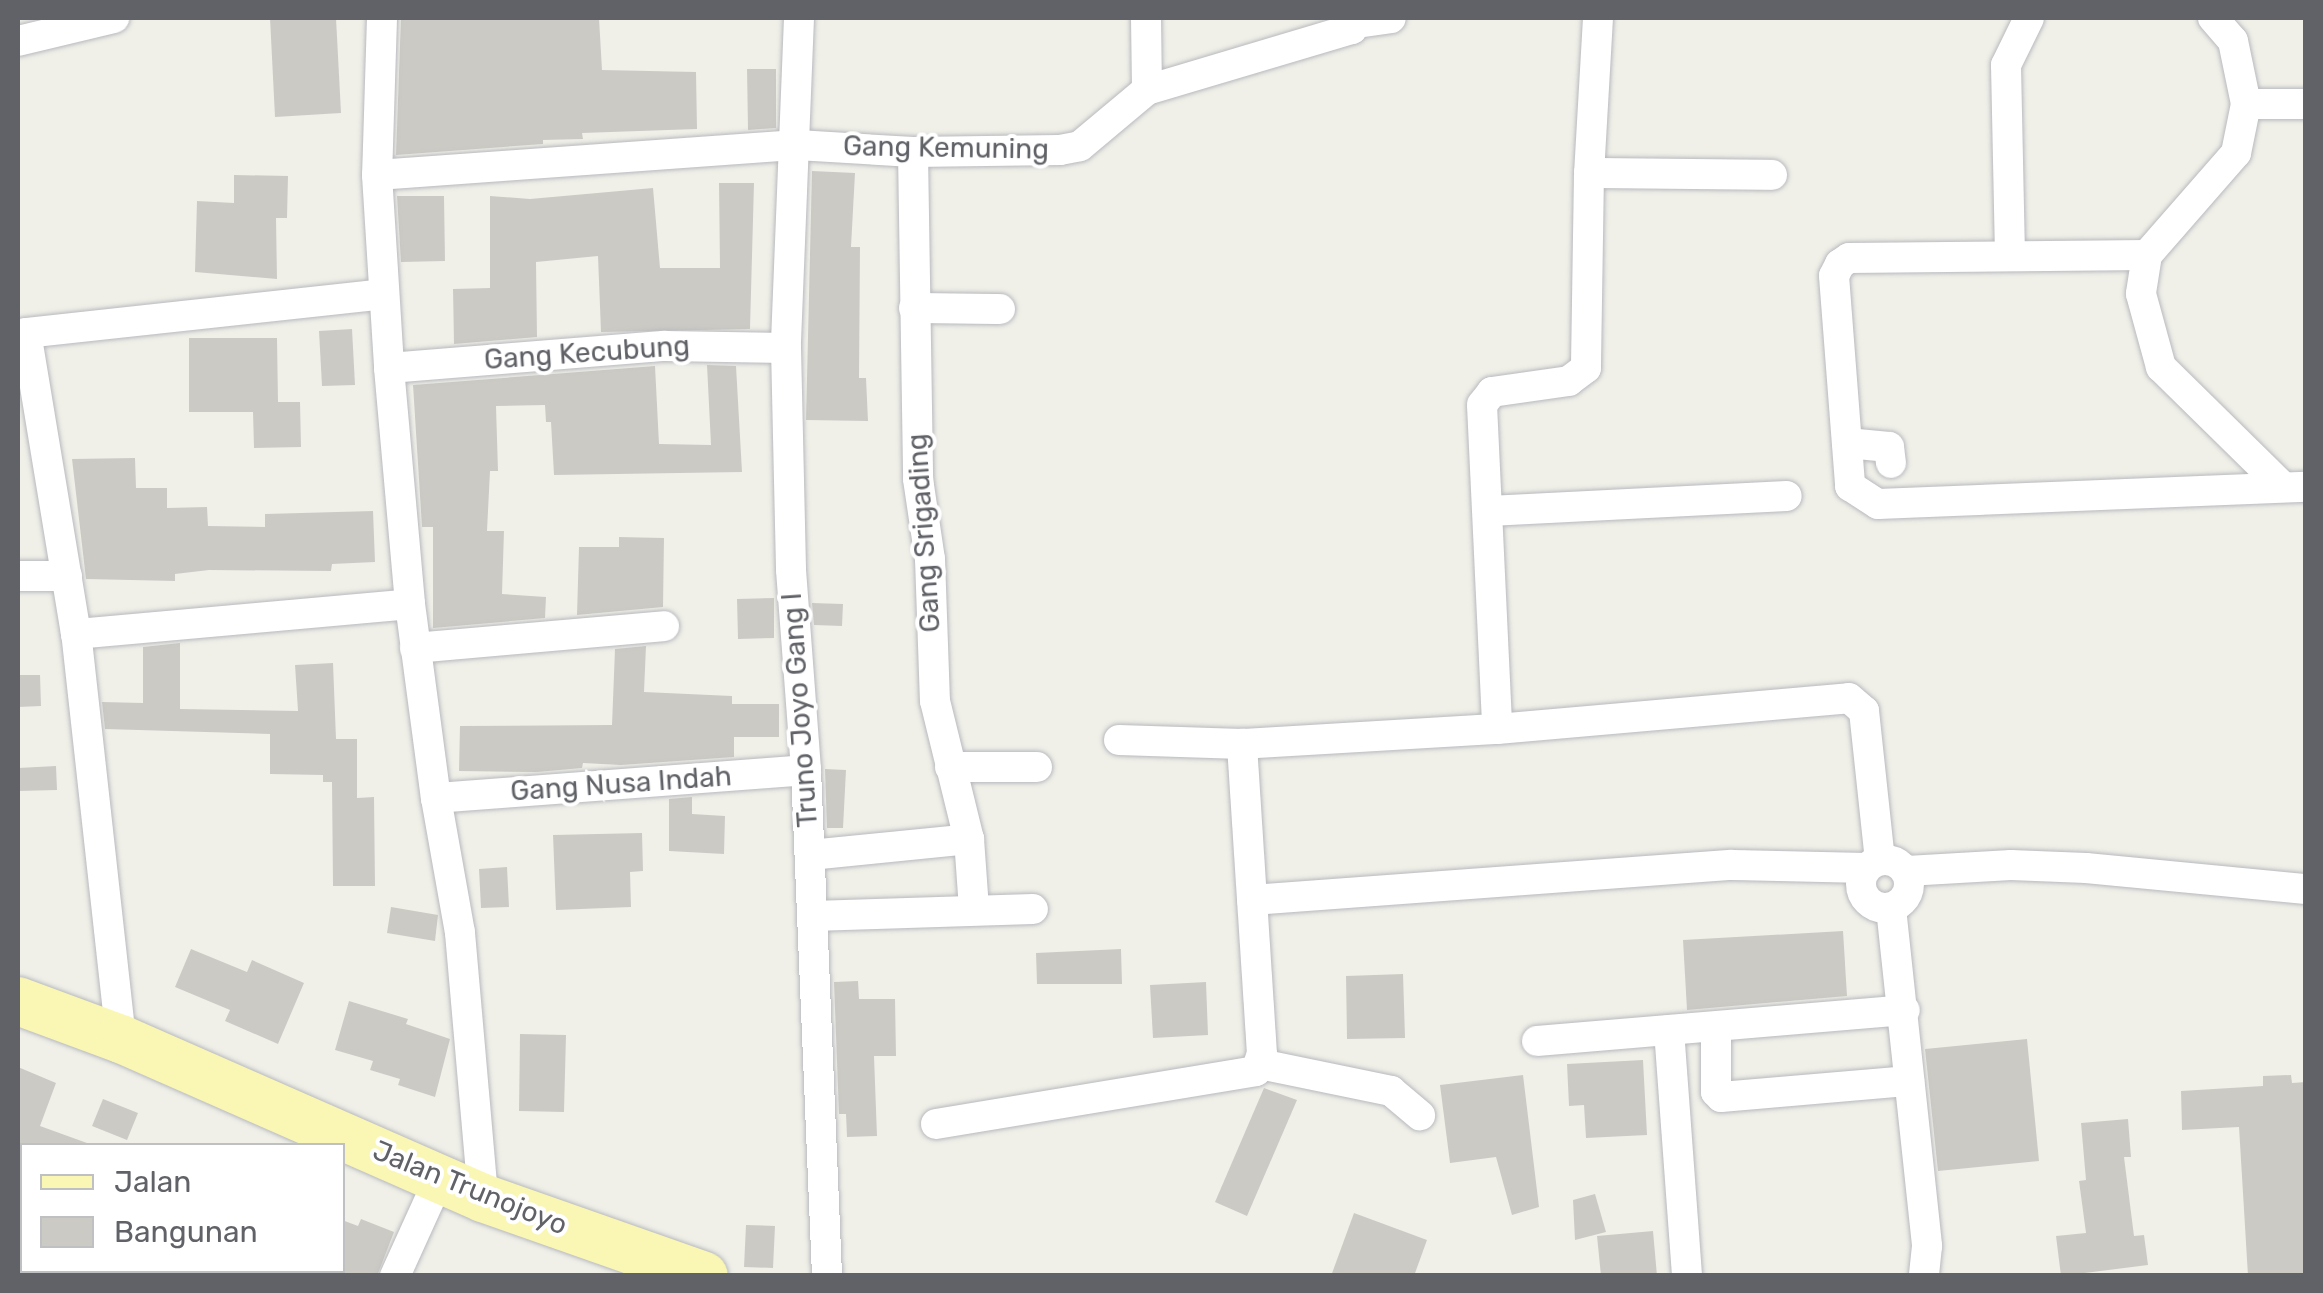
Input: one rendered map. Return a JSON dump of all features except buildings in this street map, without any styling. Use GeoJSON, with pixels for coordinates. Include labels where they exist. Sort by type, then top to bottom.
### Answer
{"type":"FeatureCollection","features":[{"type":"Feature","properties":{"kind":"main road","name":"Jalan Trunojoyo"},"geometry":{"type":"LineString","coordinates":[[18,1001],[121,1038],[483,1198],[704,1276]]}},
{"type":"Feature","properties":{"kind":"street"},"geometry":{"type":"LineString","coordinates":[[18,41],[114,18]]}},
{"type":"Feature","properties":{"kind":"street"},"geometry":{"type":"LineString","coordinates":[[382,18],[378,174],[389,368],[415,648],[460,932],[483,1198]]}},
{"type":"Feature","properties":{"kind":"street","name":"Truno Joyo Gang I"},"geometry":{"type":"LineString","coordinates":[[799,18],[797,145],[786,348],[790,570],[806,770],[827,1276]]}},
{"type":"Feature","properties":{"kind":"street"},"geometry":{"type":"LineString","coordinates":[[1146,18],[1148,90]]}},
{"type":"Feature","properties":{"kind":"street","name":"Gang Kemuning"},"geometry":{"type":"LineString","coordinates":[[378,174],[797,145],[913,152],[1080,146],[1148,90],[1352,29],[1357,20],[1391,18]]}},
{"type":"Feature","properties":{"kind":"street"},"geometry":{"type":"LineString","coordinates":[[1497,729],[1482,404],[1485,396],[1569,381],[1586,368],[1589,172],[1598,18]]}},
{"type":"Feature","properties":{"kind":"street"},"geometry":{"type":"LineString","coordinates":[[2010,256],[2006,65],[2028,18]]}},
{"type":"Feature","properties":{"kind":"street"},"geometry":{"type":"LineString","coordinates":[[2213,18],[2233,41],[2246,104],[2236,153],[2147,255],[2141,294],[2161,367],[2294,487]]}},
{"type":"Feature","properties":{"kind":"street"},"geometry":{"type":"LineString","coordinates":[[2246,104],[2306,104]]}},
{"type":"Feature","properties":{"kind":"street","name":"Gang Srigading"},"geometry":{"type":"LineString","coordinates":[[913,152],[918,480],[930,559],[935,701],[969,839],[974,909]]}},
{"type":"Feature","properties":{"kind":"street"},"geometry":{"type":"LineString","coordinates":[[1589,172],[1772,174]]}},
{"type":"Feature","properties":{"kind":"street"},"geometry":{"type":"LineString","coordinates":[[2147,255],[1850,258],[1840,264],[1834,276],[1850,486],[1878,504],[2294,487]]}},
{"type":"Feature","properties":{"kind":"street"},"geometry":{"type":"LineString","coordinates":[[121,1038],[76,634],[22,333],[384,294]]}},
{"type":"Feature","properties":{"kind":"street"},"geometry":{"type":"LineString","coordinates":[[914,308],[1000,309]]}},
{"type":"Feature","properties":{"kind":"street","name":"Gang Kecubung"},"geometry":{"type":"LineString","coordinates":[[389,368],[665,346],[786,348]]}},
{"type":"Feature","properties":{"kind":"street"},"geometry":{"type":"LineString","coordinates":[[1847,443],[1889,447],[1890,463]]}},
{"type":"Feature","properties":{"kind":"street"},"geometry":{"type":"LineString","coordinates":[[1489,511],[1787,496]]}},
{"type":"Feature","properties":{"kind":"street"},"geometry":{"type":"LineString","coordinates":[[18,576],[67,576]]}},
{"type":"Feature","properties":{"kind":"street"},"geometry":{"type":"LineString","coordinates":[[76,634],[410,604]]}},
{"type":"Feature","properties":{"kind":"street"},"geometry":{"type":"LineString","coordinates":[[415,648],[664,626]]}},
{"type":"Feature","properties":{"kind":"street"},"geometry":{"type":"LineString","coordinates":[[1119,740],[1242,744],[1497,729],[1849,698],[1864,711],[1884,866]]}},
{"type":"Feature","properties":{"kind":"street"},"geometry":{"type":"LineString","coordinates":[[936,1124],[1256,1070],[1260,1064],[1242,744]]}},
{"type":"Feature","properties":{"kind":"street"},"geometry":{"type":"LineString","coordinates":[[950,767],[1037,767]]}},
{"type":"Feature","properties":{"kind":"street","name":"Gang Nusa Indah"},"geometry":{"type":"LineString","coordinates":[[436,798],[806,770]]}},
{"type":"Feature","properties":{"kind":"street"},"geometry":{"type":"LineString","coordinates":[[810,855],[969,839]]}},
{"type":"Feature","properties":{"kind":"street"},"geometry":{"type":"LineString","coordinates":[[1252,900],[1745,865],[2086,868],[2306,888]]}},
{"type":"Feature","properties":{"kind":"street"},"geometry":{"type":"LineString","coordinates":[[1884,866],[1860,882],[1864,897],[1876,907],[1891,908],[1928,1246],[1924,1276]]}},
{"type":"Feature","properties":{"kind":"street"},"geometry":{"type":"LineString","coordinates":[[813,916],[1033,909]]}},
{"type":"Feature","properties":{"kind":"street"},"geometry":{"type":"LineString","coordinates":[[1537,1041],[1716,1029],[1905,1010]]}},
{"type":"Feature","properties":{"kind":"street"},"geometry":{"type":"LineString","coordinates":[[1716,1029],[1716,1092],[1721,1097],[1908,1081]]}},
{"type":"Feature","properties":{"kind":"street"},"geometry":{"type":"LineString","coordinates":[[1668,1030],[1687,1276]]}},
{"type":"Feature","properties":{"kind":"street"},"geometry":{"type":"LineString","coordinates":[[1260,1064],[1391,1091],[1420,1115]]}},
{"type":"Feature","properties":{"kind":"street"},"geometry":{"type":"LineString","coordinates":[[396,1276],[439,1178]]}}]}
